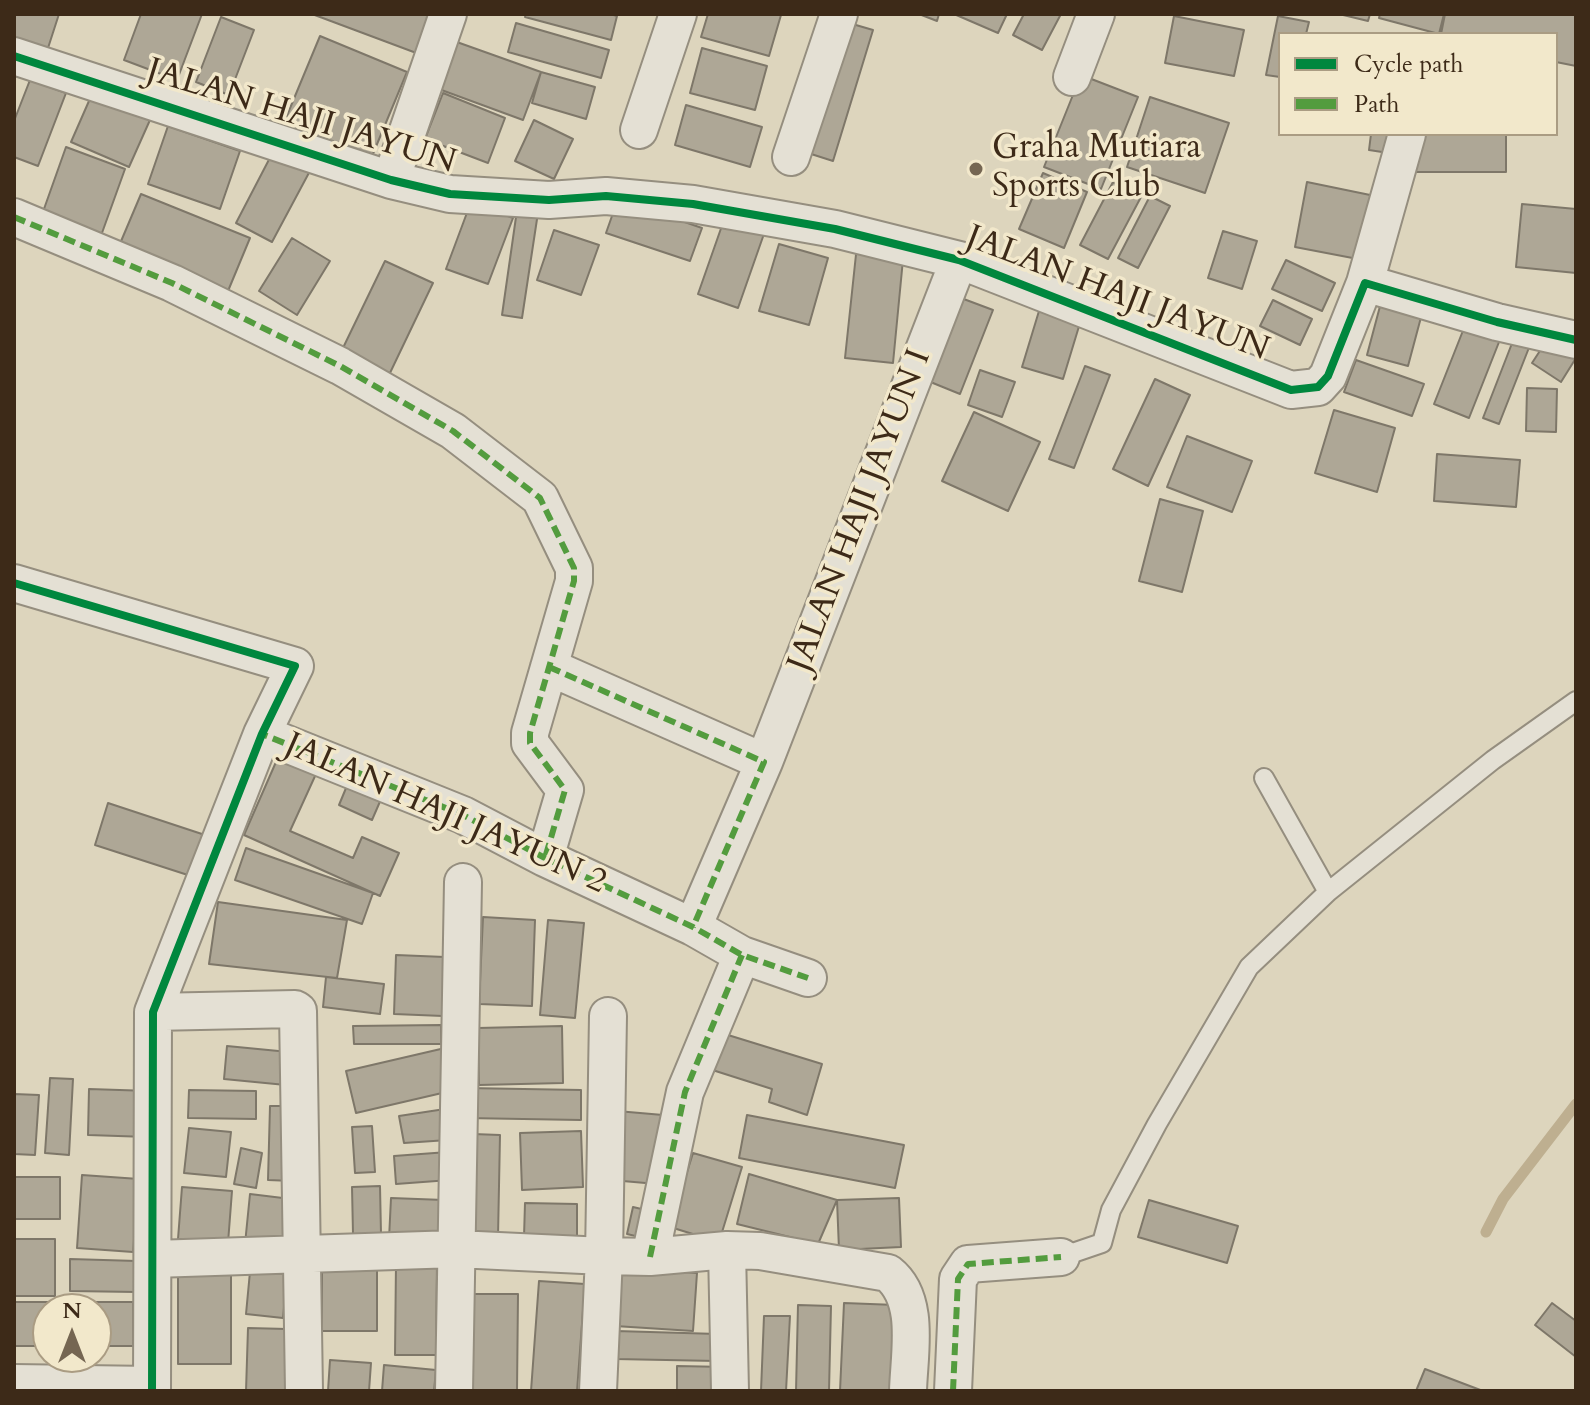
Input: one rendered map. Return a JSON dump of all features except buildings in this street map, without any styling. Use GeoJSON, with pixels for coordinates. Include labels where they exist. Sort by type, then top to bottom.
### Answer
{"type":"FeatureCollection","features":[{"type":"Feature","properties":{"kind":"street"},"geometry":{"type":"LineString","coordinates":[[391,180],[448,14]]}},
{"type":"Feature","properties":{"kind":"street"},"geometry":{"type":"LineString","coordinates":[[639,130],[678,14]]}},
{"type":"Feature","properties":{"kind":"street"},"geometry":{"type":"LineString","coordinates":[[791,157],[839,14]]}},
{"type":"Feature","properties":{"kind":"street"},"geometry":{"type":"LineString","coordinates":[[1072,77],[1096,14]]}},
{"type":"Feature","properties":{"kind":"street","name":"JALAN HAJI JAYUN"},"geometry":{"type":"LineString","coordinates":[[14,56],[391,180],[450,194],[549,200],[606,196],[693,204],[835,229],[959,260],[1291,390],[1318,387],[1328,376],[1365,283],[1406,136]]}},
{"type":"Feature","properties":{"kind":"street"},"geometry":{"type":"LineString","coordinates":[[14,217],[172,283],[340,366],[453,431],[540,498],[574,568],[574,581],[530,733],[530,743],[565,790],[545,858]]}},
{"type":"Feature","properties":{"kind":"street","name":"JALAN HAJI JAYUN I"},"geometry":{"type":"LineString","coordinates":[[693,927],[764,762],[959,260]]}},
{"type":"Feature","properties":{"kind":"street"},"geometry":{"type":"LineString","coordinates":[[1365,283],[1497,322],[1576,340]]}},
{"type":"Feature","properties":{"kind":"street","name":"JALAN HAJI JAYUN 2"},"geometry":{"type":"LineString","coordinates":[[14,583],[295,666],[262,734],[463,815],[545,858],[693,927],[742,955],[808,978]]}},
{"type":"Feature","properties":{"kind":"street"},"geometry":{"type":"LineString","coordinates":[[549,667],[764,762]]}},
{"type":"Feature","properties":{"kind":"street"},"geometry":{"type":"LineString","coordinates":[[14,1383],[152,1388],[153,1012],[262,734]]}},
{"type":"Feature","properties":{"kind":"street"},"geometry":{"type":"LineString","coordinates":[[454,1391],[463,882]]}},
{"type":"Feature","properties":{"kind":"street"},"geometry":{"type":"LineString","coordinates":[[650,1257],[685,1092],[742,955]]}},
{"type":"Feature","properties":{"kind":"street"},"geometry":{"type":"LineString","coordinates":[[153,1012],[298,1011],[304,1391]]}},
{"type":"Feature","properties":{"kind":"street"},"geometry":{"type":"LineString","coordinates":[[598,1391],[608,1016]]}},
{"type":"Feature","properties":{"kind":"street"},"geometry":{"type":"LineString","coordinates":[[154,1259],[456,1249],[650,1257],[727,1250],[760,1251],[888,1273],[905,1294],[908,1308],[908,1391]]}},
{"type":"Feature","properties":{"kind":"street"},"geometry":{"type":"LineString","coordinates":[[727,1250],[730,1391]]}},
{"type":"Feature","properties":{"kind":"street"},"geometry":{"type":"LineString","coordinates":[[953,1391],[958,1279],[968,1264],[1061,1257]]}},
{"type":"Feature","properties":{"kind":"lane"},"geometry":{"type":"LineString","coordinates":[[1061,1257],[1102,1243],[1111,1210],[1157,1124],[1249,967],[1328,892],[1493,760],[1576,701]]}},
{"type":"Feature","properties":{"kind":"lane"},"geometry":{"type":"LineString","coordinates":[[1264,778],[1328,892]]}},
{"type":"Feature","properties":{"kind":"waterway"},"geometry":{"type":"LineString","coordinates":[[1486,1232],[1503,1199],[1576,1104]]}},
{"type":"Feature","properties":{"kind":"marked path"},"geometry":{"type":"LineString","coordinates":[[14,217],[172,283],[340,366],[453,431],[540,498],[574,568],[574,581],[530,733],[530,743],[565,790],[545,858]]}},
{"type":"Feature","properties":{"kind":"marked path"},"geometry":{"type":"LineString","coordinates":[[549,667],[764,762],[693,927]]}},
{"type":"Feature","properties":{"kind":"marked path"},"geometry":{"type":"LineString","coordinates":[[260,740],[262,734],[463,815],[545,858],[693,927],[742,955],[808,978]]}},
{"type":"Feature","properties":{"kind":"marked path"},"geometry":{"type":"LineString","coordinates":[[650,1257],[685,1092],[742,955]]}},
{"type":"Feature","properties":{"kind":"marked path"},"geometry":{"type":"LineString","coordinates":[[953,1391],[958,1279],[968,1264],[1061,1257]]}},
{"type":"Feature","properties":{"kind":"cycle path"},"geometry":{"type":"LineString","coordinates":[[14,56],[391,180],[450,194],[549,200],[606,196],[693,204],[835,229],[959,260],[1291,390],[1318,387],[1328,376],[1365,283],[1497,322],[1576,340]]}},
{"type":"Feature","properties":{"kind":"cycle path"},"geometry":{"type":"LineString","coordinates":[[14,583],[295,666],[262,734],[153,1012],[152,1391]]}},
{"type":"Feature","properties":{"kind":"place","name":"Graha Mutiara Sports Club"},"geometry":{"type":"Point","coordinates":[976,169]}}]}
